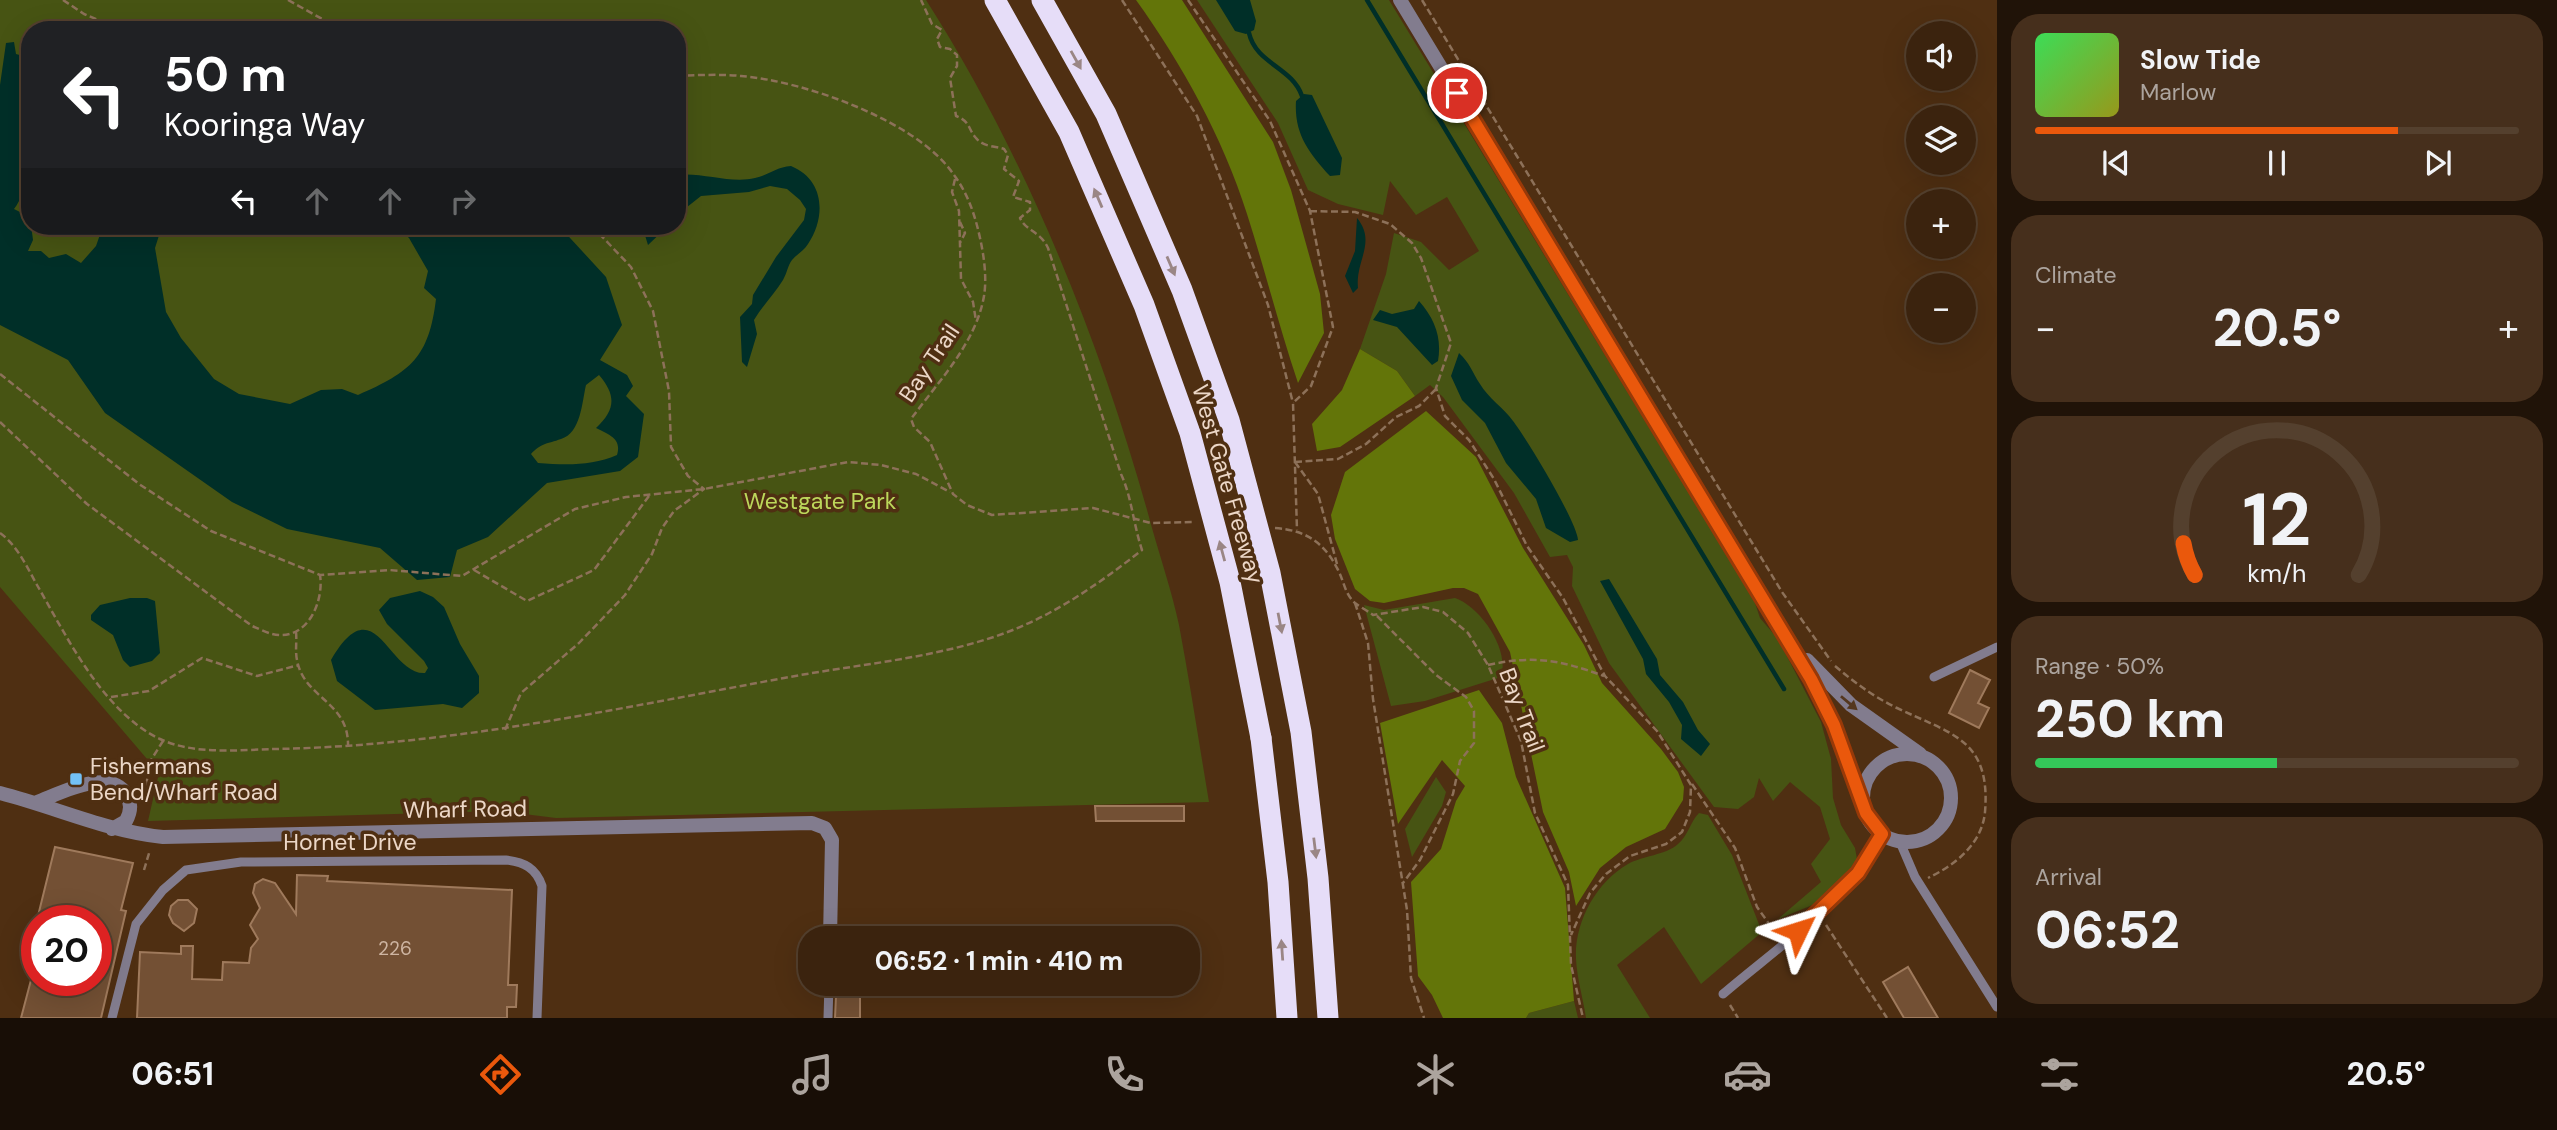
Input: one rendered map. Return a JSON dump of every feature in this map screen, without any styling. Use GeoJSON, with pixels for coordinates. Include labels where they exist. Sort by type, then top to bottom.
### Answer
{"type":"FeatureCollection","features":[{"type":"Feature","properties":{"kind":"highway","name":"West Gate Freeway"},"geometry":{"type":"LineString","coordinates":[[995,0],[1069,132],[1144,305],[1190,433],[1230,582],[1261,738],[1278,882],[1286,1018]]}},
{"type":"Feature","properties":{"kind":"highway","name":"West Gate Freeway"},"geometry":{"type":"LineString","coordinates":[[1042,0],[1106,114],[1182,290],[1230,421],[1270,573],[1301,732],[1318,878],[1328,1018]]}},
{"type":"Feature","properties":{"kind":"street"},"geometry":{"type":"LineString","coordinates":[[1400,0],[1786,635],[1829,714],[1866,813],[1882,834],[1900,842],[1928,837],[1948,816],[1951,802],[1950,787],[1934,763],[1851,705],[1786,635]]}},
{"type":"Feature","properties":{"kind":"street"},"geometry":{"type":"LineString","coordinates":[[1866,813],[1865,786],[1880,764],[1907,754],[1934,763]]}},
{"type":"Feature","properties":{"kind":"street"},"geometry":{"type":"LineString","coordinates":[[37,802],[76,788],[100,783],[115,785],[127,796],[130,809],[126,821],[112,829]]}},
{"type":"Feature","properties":{"kind":"street","name":"Wharf Road"},"geometry":{"type":"LineString","coordinates":[[0,793],[37,802],[112,829],[152,835],[254,837],[812,823],[828,831],[833,845],[830,926]]}},
{"type":"Feature","properties":{"kind":"lane"},"geometry":{"type":"LineString","coordinates":[[1934,677],[1997,647]]}},
{"type":"Feature","properties":{"kind":"lane"},"geometry":{"type":"LineString","coordinates":[[1723,994],[1819,914],[1858,873],[1882,834]]}},
{"type":"Feature","properties":{"kind":"lane"},"geometry":{"type":"LineString","coordinates":[[1900,842],[1919,883],[1997,1007]]}},
{"type":"Feature","properties":{"kind":"lane","name":"Hornet Drive"},"geometry":{"type":"LineString","coordinates":[[112,1018],[136,925],[163,890],[186,870],[241,862],[506,860],[526,865],[539,878],[542,886],[537,1018]]}},
{"type":"Feature","properties":{"kind":"lane"},"geometry":{"type":"LineString","coordinates":[[828,1018],[829,996]]}},
{"type":"Feature","properties":{"kind":"path"},"geometry":{"type":"LineString","coordinates":[[63,0],[84,14],[102,21]]}},
{"type":"Feature","properties":{"kind":"path"},"geometry":{"type":"LineString","coordinates":[[288,0],[326,21]]}},
{"type":"Feature","properties":{"kind":"path"},"geometry":{"type":"LineString","coordinates":[[0,533],[21,557],[73,652],[110,697],[149,733],[163,741],[211,751],[348,748],[505,730],[834,669],[914,657],[1004,633],[1058,609],[1142,550],[1131,518],[1132,497],[1121,474],[1048,247],[1042,235],[1022,223],[1020,218],[1030,210],[1030,202],[1013,197],[1019,181],[1004,169],[1008,155],[1004,149],[988,147],[976,138],[970,125],[956,116],[950,78],[957,66],[957,55],[940,47],[937,39],[942,30],[932,24],[921,0]]}},
{"type":"Feature","properties":{"kind":"path"},"geometry":{"type":"LineString","coordinates":[[1122,0],[1197,116],[1268,305],[1293,403],[1297,530],[1322,547],[1338,568]]}},
{"type":"Feature","properties":{"kind":"path"},"geometry":{"type":"LineString","coordinates":[[1188,0],[1270,121],[1310,211],[1333,327],[1311,386],[1293,403]]}},
{"type":"Feature","properties":{"kind":"path"},"geometry":{"type":"LineString","coordinates":[[1422,0],[1815,642],[1860,687],[1898,708],[1947,729],[1960,737],[1976,758],[1987,790],[1984,819],[1979,833],[1955,863],[1919,883]]}},
{"type":"Feature","properties":{"kind":"path","name":"Bay Trail"},"geometry":{"type":"LineString","coordinates":[[686,76],[742,76],[789,85],[843,103],[905,132],[932,152],[956,177],[974,210],[984,256],[984,296],[963,348],[911,419],[933,448],[953,494]]}},
{"type":"Feature","properties":{"kind":"path"},"geometry":{"type":"LineString","coordinates":[[956,177],[952,192],[965,233],[960,243]]}},
{"type":"Feature","properties":{"kind":"path"},"geometry":{"type":"LineString","coordinates":[[1296,461],[1338,459],[1366,444],[1396,417],[1419,406],[1437,388],[1451,343],[1421,257],[1412,243],[1390,224],[1356,212],[1339,209],[1310,211]]}},
{"type":"Feature","properties":{"kind":"path"},"geometry":{"type":"LineString","coordinates":[[960,222],[961,279],[973,302],[976,321]]}},
{"type":"Feature","properties":{"kind":"path"},"geometry":{"type":"LineString","coordinates":[[601,235],[631,267],[653,312],[669,391],[671,447],[688,477],[704,489]]}},
{"type":"Feature","properties":{"kind":"path"},"geometry":{"type":"LineString","coordinates":[[0,374],[139,484],[211,531],[320,575],[389,570],[462,576],[575,509],[650,495],[704,489],[848,462],[881,465],[916,474],[953,494],[967,505],[992,515],[1036,514],[1079,507],[1151,523]]}},
{"type":"Feature","properties":{"kind":"path"},"geometry":{"type":"LineString","coordinates":[[1437,388],[1445,416],[1469,440],[1494,479],[1527,546],[1563,598],[1605,676],[1657,731],[1735,848],[1760,913],[1783,942]]}},
{"type":"Feature","properties":{"kind":"path"},"geometry":{"type":"LineString","coordinates":[[0,422],[87,504],[253,626],[278,635],[296,632],[319,606],[323,591],[320,575]]}},
{"type":"Feature","properties":{"kind":"path"},"geometry":{"type":"LineString","coordinates":[[1296,461],[1318,494],[1345,589],[1355,603],[1368,643],[1373,699],[1403,883],[1411,978],[1424,1018]]}},
{"type":"Feature","properties":{"kind":"path"},"geometry":{"type":"LineString","coordinates":[[505,730],[521,693],[579,643],[625,595],[652,554],[662,528],[674,512],[704,489]]}},
{"type":"Feature","properties":{"kind":"path"},"geometry":{"type":"LineString","coordinates":[[474,570],[527,601],[594,570],[650,495]]}},
{"type":"Feature","properties":{"kind":"path"},"geometry":{"type":"LineString","coordinates":[[1355,603],[1377,616],[1436,675],[1466,697],[1475,711],[1474,743],[1460,761],[1453,794],[1420,860],[1403,883]]}},
{"type":"Feature","properties":{"kind":"path","name":"Bay Trail"},"geometry":{"type":"LineString","coordinates":[[1377,616],[1423,607],[1443,612],[1468,633],[1488,665],[1521,741],[1535,813],[1568,885],[1571,965],[1583,1018]]}},
{"type":"Feature","properties":{"kind":"path"},"geometry":{"type":"LineString","coordinates":[[296,632],[299,665],[311,687],[342,715],[349,730],[348,748]]}},
{"type":"Feature","properties":{"kind":"path"},"geometry":{"type":"LineString","coordinates":[[110,697],[149,691],[202,658],[257,676],[299,665]]}},
{"type":"Feature","properties":{"kind":"path"},"geometry":{"type":"LineString","coordinates":[[1488,665],[1522,658],[1570,663],[1605,676]]}},
{"type":"Feature","properties":{"kind":"path"},"geometry":{"type":"LineString","coordinates":[[145,803],[146,774],[156,750],[163,741]]}},
{"type":"Feature","properties":{"kind":"path"},"geometry":{"type":"LineString","coordinates":[[1570,938],[1586,900],[1606,874],[1630,856],[1666,844],[1682,832],[1691,805],[1688,778]]}},
{"type":"Feature","properties":{"kind":"path"},"geometry":{"type":"LineString","coordinates":[[144,870],[152,835]]}},
{"type":"Feature","properties":{"kind":"path"},"geometry":{"type":"LineString","coordinates":[[1819,914],[1887,1018]]}},
{"type":"Feature","properties":{"kind":"path"},"geometry":{"type":"LineString","coordinates":[[1723,994],[1738,1018]]}},
{"type":"Feature","properties":{"kind":"green space","name":"Westgate Park"},"geometry":{"type":"Polygon","coordinates":[[[0,0],[926,0],[963,61],[1029,189],[1059,255],[1110,391],[1170,588],[1187,669],[1209,802],[556,818],[501,811],[148,821],[159,773],[0,587],[0,0]]]}},
{"type":"Feature","properties":{"kind":"green space"},"geometry":{"type":"Polygon","coordinates":[[[1136,0],[1182,0],[1273,142],[1291,190],[1320,294],[1324,333],[1298,383],[1247,214],[1226,158],[1185,76],[1136,0]]]}},
{"type":"Feature","properties":{"kind":"green space"},"geometry":{"type":"Polygon","coordinates":[[[1197,0],[1389,0],[1754,600],[1760,618],[1778,639],[1821,722],[1831,759],[1833,798],[1841,825],[1855,848],[1857,859],[1844,878],[1820,902],[1778,919],[1821,882],[1811,864],[1830,839],[1820,807],[1790,782],[1773,801],[1759,778],[1754,797],[1738,809],[1714,807],[1609,663],[1572,586],[1573,567],[1567,555],[1550,557],[1514,493],[1443,397],[1430,385],[1415,396],[1397,371],[1360,349],[1386,274],[1394,233],[1421,242],[1449,270],[1479,251],[1447,197],[1416,215],[1390,181],[1383,215],[1338,204],[1308,190],[1278,123],[1197,0]]]}},
{"type":"Feature","properties":{"kind":"green space"},"geometry":{"type":"Polygon","coordinates":[[[1360,349],[1397,371],[1415,396],[1340,447],[1317,451],[1312,424],[1342,390],[1360,349]]]}},
{"type":"Feature","properties":{"kind":"green space"},"geometry":{"type":"Polygon","coordinates":[[[1426,411],[1476,457],[1523,548],[1584,645],[1602,683],[1661,749],[1678,772],[1684,787],[1683,800],[1665,829],[1626,847],[1600,868],[1576,906],[1569,872],[1543,812],[1510,652],[1478,594],[1464,588],[1453,588],[1384,603],[1370,601],[1355,589],[1335,539],[1331,515],[1345,472],[1426,411]]]}},
{"type":"Feature","properties":{"kind":"green space"},"geometry":{"type":"Polygon","coordinates":[[[1455,598],[1474,610],[1491,631],[1501,655],[1501,677],[1425,701],[1391,706],[1364,605],[1384,610],[1455,598]]]}},
{"type":"Feature","properties":{"kind":"green space"},"geometry":{"type":"Polygon","coordinates":[[[1479,690],[1502,723],[1516,777],[1565,888],[1574,1001],[1529,1013],[1526,1018],[1443,1018],[1432,995],[1418,976],[1411,882],[1441,849],[1456,801],[1465,786],[1442,760],[1398,824],[1380,723],[1479,690]]]}},
{"type":"Feature","properties":{"kind":"green space"},"geometry":{"type":"Polygon","coordinates":[[[1436,777],[1446,792],[1442,806],[1412,857],[1405,829],[1436,777]]]}},
{"type":"Feature","properties":{"kind":"green space"},"geometry":{"type":"Polygon","coordinates":[[[1699,813],[1708,815],[1732,855],[1762,932],[1701,984],[1664,927],[1617,965],[1650,1018],[1586,1018],[1576,945],[1589,905],[1616,872],[1634,861],[1667,851],[1678,844],[1699,813]]]}},
{"type":"Feature","properties":{"kind":"green space"},"geometry":{"type":"Polygon","coordinates":[[[1574,1001],[1578,1018],[1526,1018],[1529,1013],[1574,1001]]]}},
{"type":"Feature","properties":{"kind":"water"},"geometry":{"type":"Polygon","coordinates":[[[1216,0],[1250,0],[1256,21],[1254,30],[1246,34],[1235,31],[1216,0]]]}},
{"type":"Feature","properties":{"kind":"water"},"geometry":{"type":"Polygon","coordinates":[[[14,42],[16,54],[21,55],[21,196],[14,209],[21,212],[21,235],[32,235],[28,251],[41,251],[49,258],[66,254],[81,263],[96,246],[100,235],[159,235],[155,248],[166,312],[181,338],[214,379],[239,394],[290,404],[321,390],[342,389],[358,395],[404,370],[422,349],[433,319],[436,299],[424,288],[428,271],[406,235],[567,235],[606,277],[622,325],[600,360],[627,375],[633,386],[626,396],[644,414],[638,457],[620,471],[547,483],[488,537],[457,550],[450,577],[417,580],[380,548],[287,529],[232,502],[105,413],[68,360],[0,325],[0,85],[6,43],[14,42]],[[599,375],[586,385],[577,424],[568,436],[544,444],[531,454],[538,463],[588,463],[617,455],[616,441],[596,428],[610,409],[609,390],[599,375]]]}},
{"type":"Feature","properties":{"kind":"water"},"geometry":{"type":"Polygon","coordinates":[[[1304,94],[1312,95],[1342,158],[1340,175],[1330,176],[1315,159],[1300,132],[1296,101],[1304,94]]]}},
{"type":"Feature","properties":{"kind":"water"},"geometry":{"type":"Polygon","coordinates":[[[791,166],[811,180],[819,200],[818,222],[805,249],[789,264],[783,280],[754,320],[757,334],[747,367],[742,362],[740,317],[752,304],[753,295],[776,257],[804,220],[806,209],[787,189],[770,186],[749,192],[701,196],[686,208],[686,175],[746,179],[760,177],[791,166]]]}},
{"type":"Feature","properties":{"kind":"water"},"geometry":{"type":"Polygon","coordinates":[[[1357,218],[1363,227],[1365,244],[1358,288],[1353,293],[1345,276],[1355,251],[1357,218]]]}},
{"type":"Feature","properties":{"kind":"water"},"geometry":{"type":"Polygon","coordinates":[[[645,235],[659,235],[648,245],[645,235]]]}},
{"type":"Feature","properties":{"kind":"water"},"geometry":{"type":"Polygon","coordinates":[[[1419,301],[1433,322],[1438,337],[1438,361],[1432,365],[1397,327],[1373,320],[1380,310],[1392,314],[1414,309],[1419,301]]]}},
{"type":"Feature","properties":{"kind":"water"},"geometry":{"type":"Polygon","coordinates":[[[1459,353],[1483,389],[1509,416],[1529,445],[1561,499],[1578,540],[1570,542],[1546,528],[1536,499],[1506,463],[1485,423],[1462,400],[1451,376],[1459,353]]]}},
{"type":"Feature","properties":{"kind":"water"},"geometry":{"type":"Polygon","coordinates":[[[1609,579],[1657,659],[1660,675],[1683,702],[1698,730],[1710,744],[1701,756],[1681,739],[1682,725],[1669,702],[1646,674],[1643,659],[1600,581],[1609,579]]]}},
{"type":"Feature","properties":{"kind":"water"},"geometry":{"type":"Polygon","coordinates":[[[420,591],[433,597],[444,607],[460,644],[479,676],[479,693],[462,708],[443,704],[375,710],[337,681],[331,660],[346,639],[359,630],[370,631],[412,670],[425,673],[428,668],[424,661],[387,624],[379,610],[390,598],[420,591]]]}},
{"type":"Feature","properties":{"kind":"water"},"geometry":{"type":"Polygon","coordinates":[[[130,598],[155,601],[160,653],[152,661],[130,667],[123,660],[113,635],[91,620],[91,615],[100,605],[130,598]]]}},
{"type":"Feature","properties":{"kind":"building"},"geometry":{"type":"Polygon","coordinates":[[[1970,670],[1990,680],[1978,703],[1989,708],[1979,728],[1949,713],[1970,670]]]}},
{"type":"Feature","properties":{"kind":"building"},"geometry":{"type":"Polygon","coordinates":[[[1095,806],[1184,806],[1184,821],[1096,821],[1095,806]]]}},
{"type":"Feature","properties":{"kind":"building"},"geometry":{"type":"Polygon","coordinates":[[[55,847],[133,863],[121,910],[126,911],[112,971],[112,905],[41,905],[55,847]]]}},
{"type":"Feature","properties":{"kind":"building"},"geometry":{"type":"Polygon","coordinates":[[[297,875],[328,876],[327,881],[512,890],[508,985],[517,985],[516,1007],[507,1007],[507,1018],[137,1018],[140,952],[181,954],[181,946],[193,946],[192,979],[222,980],[223,962],[249,963],[251,948],[258,939],[250,925],[260,908],[253,893],[255,884],[263,879],[275,883],[296,914],[297,875]]]}},
{"type":"Feature","properties":{"kind":"building"},"geometry":{"type":"Polygon","coordinates":[[[178,900],[188,900],[197,909],[194,923],[184,931],[173,923],[169,915],[171,906],[178,900]]]}},
{"type":"Feature","properties":{"kind":"building"},"geometry":{"type":"Polygon","coordinates":[[[1908,967],[1938,1018],[1904,1018],[1883,982],[1908,967]]]}},
{"type":"Feature","properties":{"kind":"building"},"geometry":{"type":"Polygon","coordinates":[[[27,996],[106,996],[101,1018],[21,1018],[27,996]]]}},
{"type":"Feature","properties":{"kind":"building"},"geometry":{"type":"Polygon","coordinates":[[[836,996],[860,997],[860,1018],[835,1018],[836,996]]]}},
{"type":"Feature","properties":{"kind":"waterway"},"geometry":{"type":"LineString","coordinates":[[1367,0],[1784,689]]}},
{"type":"Feature","properties":{"kind":"waterway"},"geometry":{"type":"LineString","coordinates":[[1249,33],[1259,52],[1290,78],[1302,96]]}},
{"type":"Feature","properties":{"kind":"place","name":"Fishermans Bend/Wharf Road"},"geometry":{"type":"Point","coordinates":[76,779]}},
{"type":"Feature","properties":{"kind":"route"},"geometry":{"type":"LineString","coordinates":[[1457,93],[1786,635],[1834,725],[1866,813],[1872,825],[1882,834],[1858,873],[1819,914],[1798,931]]}}]}
